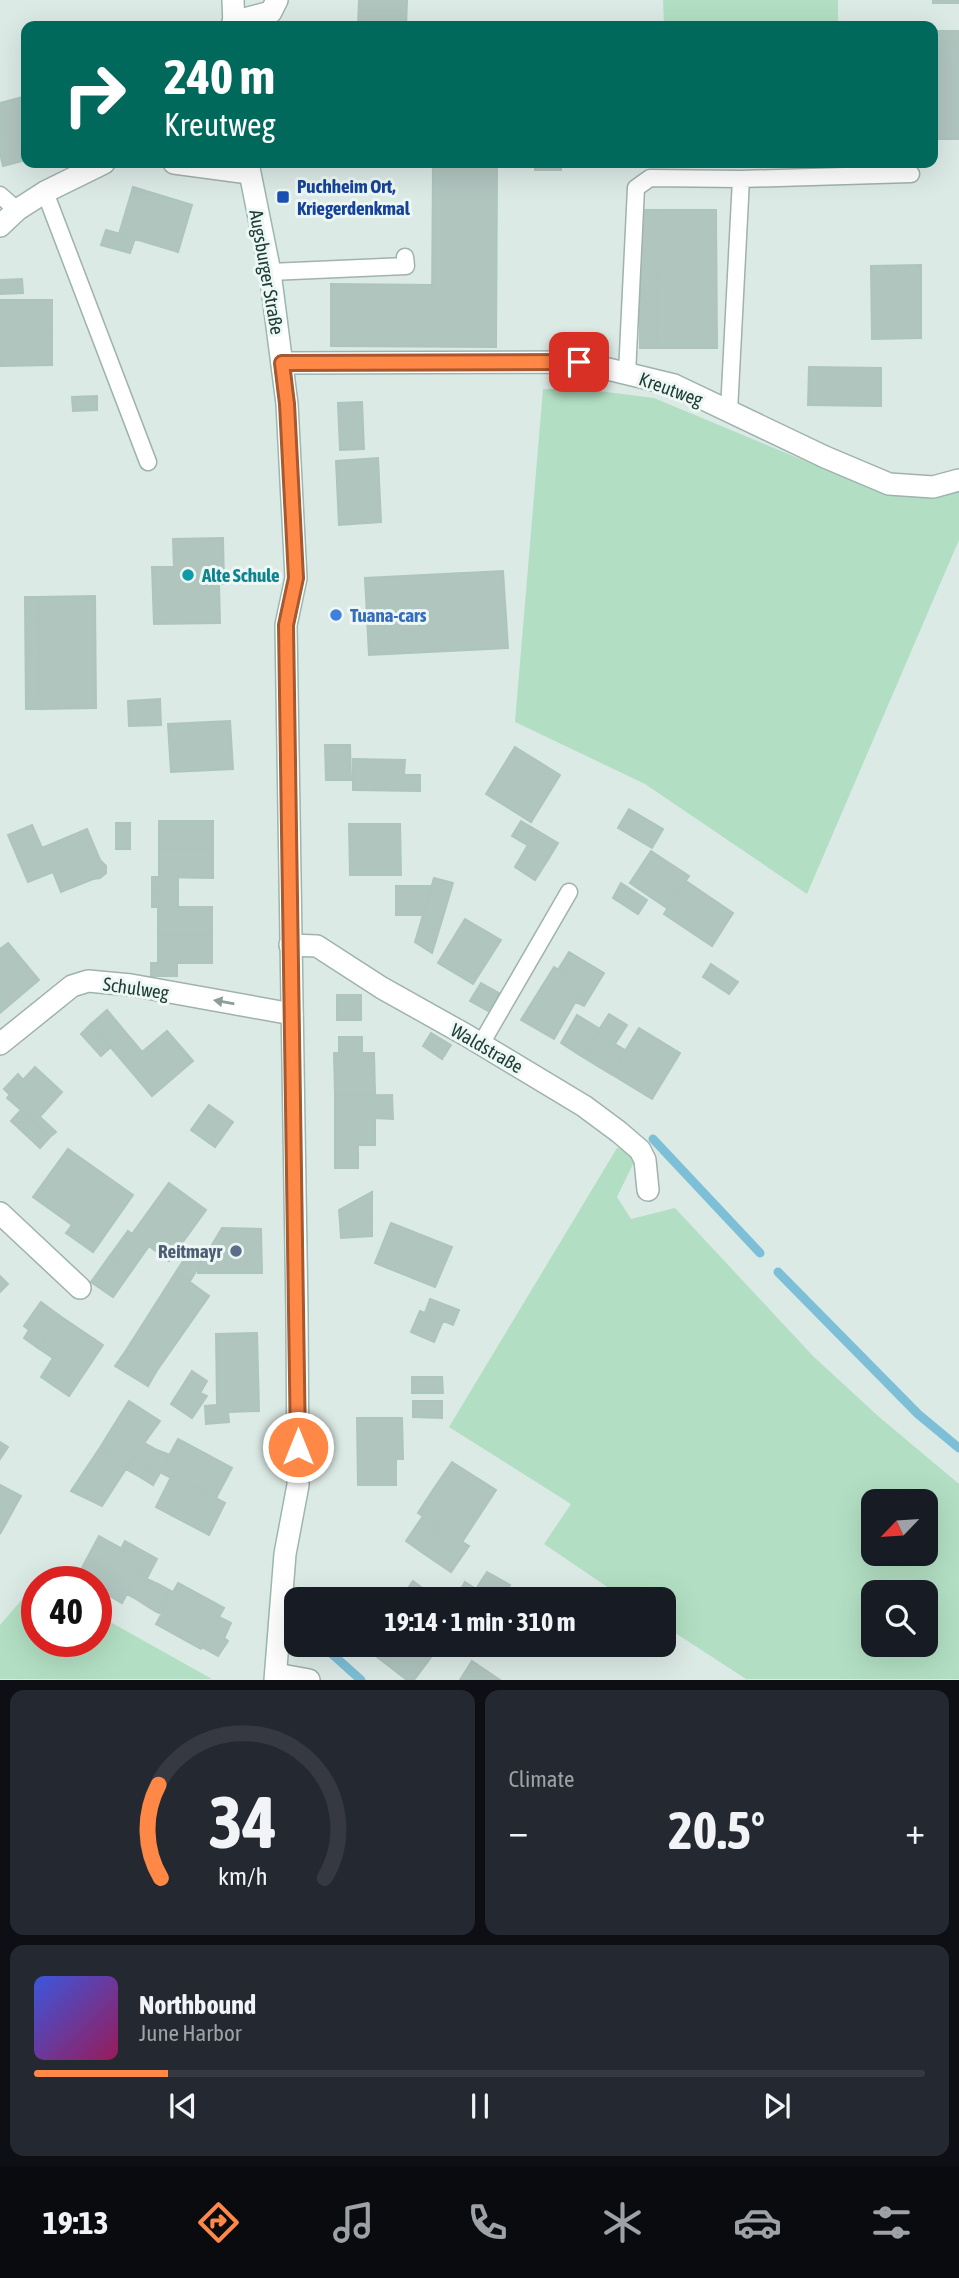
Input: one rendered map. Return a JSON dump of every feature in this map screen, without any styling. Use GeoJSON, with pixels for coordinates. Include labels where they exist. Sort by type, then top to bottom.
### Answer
{"type":"FeatureCollection","features":[{"type":"Feature","properties":{"kind":"street"},"geometry":{"type":"LineString","coordinates":[[233,0],[233,21]]}},
{"type":"Feature","properties":{"kind":"street"},"geometry":{"type":"LineString","coordinates":[[242,21],[271,12],[277,0]]}},
{"type":"Feature","properties":{"kind":"street"},"geometry":{"type":"LineString","coordinates":[[0,226],[45,192],[94,168]]}},
{"type":"Feature","properties":{"kind":"street","name":"Augsburger Straße"},"geometry":{"type":"LineString","coordinates":[[248,168],[270,272],[287,404],[296,578],[286,625],[298,1485],[285,1554],[275,1676]]}},
{"type":"Feature","properties":{"kind":"street","name":"Kreutweg"},"geometry":{"type":"LineString","coordinates":[[282,363],[579,362],[674,386],[889,484],[933,487],[959,480]]}},
{"type":"Feature","properties":{"kind":"street","name":"Waldstraße"},"geometry":{"type":"LineString","coordinates":[[290,945],[317,946],[382,988],[584,1106],[640,1150],[645,1160],[648,1190]]}},
{"type":"Feature","properties":{"kind":"street","name":"Schulweg"},"geometry":{"type":"LineString","coordinates":[[0,1044],[72,986],[88,982],[131,985],[292,1014]]}},
{"type":"Feature","properties":{"kind":"street"},"geometry":{"type":"LineString","coordinates":[[0,1213],[80,1288]]}},
{"type":"Feature","properties":{"kind":"street"},"geometry":{"type":"LineString","coordinates":[[275,1676],[309,1679]]}},
{"type":"Feature","properties":{"kind":"lane"},"geometry":{"type":"LineString","coordinates":[[627,374],[636,188],[650,178],[741,179],[911,174]]}},
{"type":"Feature","properties":{"kind":"lane"},"geometry":{"type":"LineString","coordinates":[[729,411],[741,179]]}},
{"type":"Feature","properties":{"kind":"lane"},"geometry":{"type":"LineString","coordinates":[[45,192],[148,462]]}},
{"type":"Feature","properties":{"kind":"lane"},"geometry":{"type":"LineString","coordinates":[[0,195],[17,211]]}},
{"type":"Feature","properties":{"kind":"lane"},"geometry":{"type":"LineString","coordinates":[[270,272],[329,263],[406,266],[405,257]]}},
{"type":"Feature","properties":{"kind":"lane"},"geometry":{"type":"LineString","coordinates":[[481,1044],[569,892]]}},
{"type":"Feature","properties":{"kind":"green space"},"geometry":{"type":"Polygon","coordinates":[[[663,0],[838,0],[838,21],[664,21],[663,0]]]}},
{"type":"Feature","properties":{"kind":"green space"},"geometry":{"type":"Polygon","coordinates":[[[543,389],[583,389],[654,398],[882,493],[927,498],[959,489],[959,540],[807,894],[645,784],[515,722],[543,389]]]}},
{"type":"Feature","properties":{"kind":"green space"},"geometry":{"type":"Polygon","coordinates":[[[617,1148],[640,1150],[617,1197],[631,1219],[675,1208],[813,1356],[878,1416],[959,1484],[959,1679],[746,1679],[676,1633],[676,1587],[607,1587],[544,1544],[571,1504],[449,1427],[617,1148]]]}},
{"type":"Feature","properties":{"kind":"green space"},"geometry":{"type":"Polygon","coordinates":[[[21,1601],[21,1657],[112,1657],[112,1623],[212,1679],[0,1679],[0,1625],[21,1601]]]}},
{"type":"Feature","properties":{"kind":"building"},"geometry":{"type":"Polygon","coordinates":[[[359,0],[407,0],[406,21],[358,21],[359,0]]]}},
{"type":"Feature","properties":{"kind":"building"},"geometry":{"type":"Polygon","coordinates":[[[933,0],[959,0],[959,3],[933,3],[933,0]]]}},
{"type":"Feature","properties":{"kind":"building"},"geometry":{"type":"Polygon","coordinates":[[[938,31],[959,31],[959,139],[938,139],[938,31]]]}},
{"type":"Feature","properties":{"kind":"building"},"geometry":{"type":"Polygon","coordinates":[[[21,97],[21,161],[3,166],[0,154],[0,103],[21,97]]]}},
{"type":"Feature","properties":{"kind":"building"},"geometry":{"type":"Polygon","coordinates":[[[433,168],[497,168],[496,347],[331,346],[331,304],[432,304],[433,168]]]}},
{"type":"Feature","properties":{"kind":"building"},"geometry":{"type":"Polygon","coordinates":[[[535,168],[561,168],[561,170],[535,168]]]}},
{"type":"Feature","properties":{"kind":"building"},"geometry":{"type":"Polygon","coordinates":[[[133,187],[192,205],[178,252],[119,234],[133,187]]]}},
{"type":"Feature","properties":{"kind":"building"},"geometry":{"type":"Polygon","coordinates":[[[640,210],[658,210],[657,348],[640,348],[640,210]]]}},
{"type":"Feature","properties":{"kind":"building"},"geometry":{"type":"Polygon","coordinates":[[[658,210],[716,210],[717,348],[657,348],[658,210]]]}},
{"type":"Feature","properties":{"kind":"building"},"geometry":{"type":"Polygon","coordinates":[[[106,230],[135,238],[130,253],[101,245],[106,230]]]}},
{"type":"Feature","properties":{"kind":"building"},"geometry":{"type":"Polygon","coordinates":[[[921,265],[921,338],[872,339],[871,266],[921,265]]]}},
{"type":"Feature","properties":{"kind":"building"},"geometry":{"type":"Polygon","coordinates":[[[22,279],[23,293],[0,294],[0,280],[22,279]]]}},
{"type":"Feature","properties":{"kind":"building"},"geometry":{"type":"Polygon","coordinates":[[[331,284],[432,285],[432,304],[331,304],[331,284]]]}},
{"type":"Feature","properties":{"kind":"building"},"geometry":{"type":"Polygon","coordinates":[[[0,300],[52,300],[52,332],[0,333],[0,300]]]}},
{"type":"Feature","properties":{"kind":"building"},"geometry":{"type":"Polygon","coordinates":[[[52,332],[52,365],[0,366],[0,333],[52,332]]]}},
{"type":"Feature","properties":{"kind":"building"},"geometry":{"type":"Polygon","coordinates":[[[809,367],[881,368],[881,406],[808,405],[809,367]]]}},
{"type":"Feature","properties":{"kind":"building"},"geometry":{"type":"Polygon","coordinates":[[[97,396],[97,410],[73,411],[72,397],[97,396]]]}},
{"type":"Feature","properties":{"kind":"building"},"geometry":{"type":"Polygon","coordinates":[[[362,402],[364,449],[340,450],[338,403],[362,402]]]}},
{"type":"Feature","properties":{"kind":"building"},"geometry":{"type":"Polygon","coordinates":[[[378,458],[381,522],[339,525],[336,461],[378,458]]]}},
{"type":"Feature","properties":{"kind":"building","name":"Alte Schule"},"geometry":{"type":"Polygon","coordinates":[[[223,538],[224,584],[219,584],[220,623],[154,624],[152,567],[174,567],[173,539],[223,538]]]}},
{"type":"Feature","properties":{"kind":"building"},"geometry":{"type":"Polygon","coordinates":[[[503,571],[508,648],[369,655],[365,578],[503,571]]]}},
{"type":"Feature","properties":{"kind":"building"},"geometry":{"type":"Polygon","coordinates":[[[95,596],[96,708],[40,709],[38,597],[95,596]]]}},
{"type":"Feature","properties":{"kind":"building"},"geometry":{"type":"Polygon","coordinates":[[[25,597],[38,597],[40,709],[26,709],[25,597]]]}},
{"type":"Feature","properties":{"kind":"building"},"geometry":{"type":"Polygon","coordinates":[[[160,699],[161,725],[129,726],[128,701],[160,699]]]}},
{"type":"Feature","properties":{"kind":"building"},"geometry":{"type":"Polygon","coordinates":[[[230,721],[233,769],[171,772],[168,724],[230,721]]]}},
{"type":"Feature","properties":{"kind":"building"},"geometry":{"type":"Polygon","coordinates":[[[325,745],[350,745],[351,780],[326,780],[325,745]]]}},
{"type":"Feature","properties":{"kind":"building"},"geometry":{"type":"Polygon","coordinates":[[[515,747],[560,775],[531,822],[486,794],[515,747]]]}},
{"type":"Feature","properties":{"kind":"building"},"geometry":{"type":"Polygon","coordinates":[[[353,759],[405,760],[404,775],[420,775],[420,791],[353,790],[353,759]]]}},
{"type":"Feature","properties":{"kind":"building"},"geometry":{"type":"Polygon","coordinates":[[[629,809],[663,829],[652,848],[618,828],[629,809]]]}},
{"type":"Feature","properties":{"kind":"building"},"geometry":{"type":"Polygon","coordinates":[[[159,821],[213,821],[213,849],[159,849],[159,821]]]}},
{"type":"Feature","properties":{"kind":"building"},"geometry":{"type":"Polygon","coordinates":[[[521,821],[558,843],[549,858],[512,836],[521,821]]]}},
{"type":"Feature","properties":{"kind":"building"},"geometry":{"type":"Polygon","coordinates":[[[116,823],[130,823],[130,849],[116,849],[116,823]]]}},
{"type":"Feature","properties":{"kind":"building"},"geometry":{"type":"Polygon","coordinates":[[[349,824],[400,824],[401,875],[350,875],[349,824]]]}},
{"type":"Feature","properties":{"kind":"building"},"geometry":{"type":"Polygon","coordinates":[[[32,825],[42,848],[87,829],[100,860],[106,866],[106,873],[100,878],[61,892],[53,872],[28,882],[8,835],[32,825]]]}},
{"type":"Feature","properties":{"kind":"building"},"geometry":{"type":"Polygon","coordinates":[[[528,845],[549,858],[535,880],[515,867],[528,845]]]}},
{"type":"Feature","properties":{"kind":"building"},"geometry":{"type":"Polygon","coordinates":[[[159,849],[213,849],[213,878],[159,877],[159,849]]]}},
{"type":"Feature","properties":{"kind":"building"},"geometry":{"type":"Polygon","coordinates":[[[651,851],[689,876],[667,908],[630,883],[651,851]]]}},
{"type":"Feature","properties":{"kind":"building"},"geometry":{"type":"Polygon","coordinates":[[[152,877],[178,877],[178,893],[152,892],[152,877]]]}},
{"type":"Feature","properties":{"kind":"building"},"geometry":{"type":"Polygon","coordinates":[[[434,878],[453,883],[442,920],[423,915],[434,878]]]}},
{"type":"Feature","properties":{"kind":"building"},"geometry":{"type":"Polygon","coordinates":[[[686,881],[733,913],[712,946],[664,914],[686,881]]]}},
{"type":"Feature","properties":{"kind":"building"},"geometry":{"type":"Polygon","coordinates":[[[621,883],[647,900],[638,914],[613,898],[621,883]]]}},
{"type":"Feature","properties":{"kind":"building"},"geometry":{"type":"Polygon","coordinates":[[[396,886],[432,886],[423,915],[396,915],[396,886]]]}},
{"type":"Feature","properties":{"kind":"building"},"geometry":{"type":"Polygon","coordinates":[[[152,892],[178,893],[178,907],[152,907],[152,892]]]}},
{"type":"Feature","properties":{"kind":"building"},"geometry":{"type":"Polygon","coordinates":[[[158,907],[212,907],[212,935],[158,935],[158,907]]]}},
{"type":"Feature","properties":{"kind":"building"},"geometry":{"type":"Polygon","coordinates":[[[423,915],[442,920],[432,953],[415,942],[423,915]]]}},
{"type":"Feature","properties":{"kind":"building"},"geometry":{"type":"Polygon","coordinates":[[[465,919],[501,940],[473,984],[438,963],[465,919]]]}},
{"type":"Feature","properties":{"kind":"building"},"geometry":{"type":"Polygon","coordinates":[[[158,935],[212,935],[212,963],[158,963],[158,935]]]}},
{"type":"Feature","properties":{"kind":"building"},"geometry":{"type":"Polygon","coordinates":[[[8,943],[39,980],[0,1013],[0,949],[8,943]]]}},
{"type":"Feature","properties":{"kind":"building"},"geometry":{"type":"Polygon","coordinates":[[[569,952],[604,973],[584,1006],[576,1002],[585,985],[558,970],[569,952]]]}},
{"type":"Feature","properties":{"kind":"building"},"geometry":{"type":"Polygon","coordinates":[[[151,963],[177,963],[177,976],[151,976],[151,963]]]}},
{"type":"Feature","properties":{"kind":"building"},"geometry":{"type":"Polygon","coordinates":[[[711,964],[738,982],[729,994],[703,977],[711,964]]]}},
{"type":"Feature","properties":{"kind":"building"},"geometry":{"type":"Polygon","coordinates":[[[554,967],[585,985],[554,1039],[521,1020],[554,967]]]}},
{"type":"Feature","properties":{"kind":"building"},"geometry":{"type":"Polygon","coordinates":[[[481,983],[499,993],[488,1011],[470,1001],[481,983]]]}},
{"type":"Feature","properties":{"kind":"building"},"geometry":{"type":"Polygon","coordinates":[[[337,995],[361,995],[361,1020],[337,1020],[337,995]]]}},
{"type":"Feature","properties":{"kind":"building"},"geometry":{"type":"Polygon","coordinates":[[[107,1010],[142,1052],[167,1031],[193,1061],[152,1096],[91,1024],[107,1010]]]}},
{"type":"Feature","properties":{"kind":"building"},"geometry":{"type":"Polygon","coordinates":[[[609,1014],[627,1025],[615,1044],[597,1033],[609,1014]]]}},
{"type":"Feature","properties":{"kind":"building"},"geometry":{"type":"Polygon","coordinates":[[[577,1015],[600,1029],[583,1057],[561,1043],[577,1015]]]}},
{"type":"Feature","properties":{"kind":"building"},"geometry":{"type":"Polygon","coordinates":[[[91,1024],[110,1048],[101,1056],[81,1034],[91,1024]]]}},
{"type":"Feature","properties":{"kind":"building"},"geometry":{"type":"Polygon","coordinates":[[[639,1028],[680,1053],[652,1099],[611,1074],[639,1028]]]}},
{"type":"Feature","properties":{"kind":"building"},"geometry":{"type":"Polygon","coordinates":[[[431,1033],[451,1045],[442,1059],[423,1046],[431,1033]]]}},
{"type":"Feature","properties":{"kind":"building"},"geometry":{"type":"Polygon","coordinates":[[[597,1033],[615,1044],[601,1068],[583,1057],[597,1033]]]}},
{"type":"Feature","properties":{"kind":"building"},"geometry":{"type":"Polygon","coordinates":[[[339,1037],[362,1037],[362,1053],[374,1053],[375,1095],[335,1096],[334,1053],[339,1053],[339,1037]]]}},
{"type":"Feature","properties":{"kind":"building"},"geometry":{"type":"Polygon","coordinates":[[[615,1044],[625,1050],[611,1074],[601,1068],[615,1044]]]}},
{"type":"Feature","properties":{"kind":"building"},"geometry":{"type":"Polygon","coordinates":[[[35,1067],[62,1092],[35,1122],[7,1098],[10,1095],[4,1089],[18,1074],[23,1080],[35,1067]]]}},
{"type":"Feature","properties":{"kind":"building"},"geometry":{"type":"Polygon","coordinates":[[[392,1095],[393,1119],[375,1118],[375,1145],[358,1145],[358,1168],[335,1168],[335,1096],[392,1095]]]}},
{"type":"Feature","properties":{"kind":"building"},"geometry":{"type":"Polygon","coordinates":[[[209,1105],[233,1122],[215,1147],[191,1130],[209,1105]]]}},
{"type":"Feature","properties":{"kind":"building"},"geometry":{"type":"Polygon","coordinates":[[[21,1110],[50,1137],[40,1148],[11,1121],[21,1110]]]}},
{"type":"Feature","properties":{"kind":"building"},"geometry":{"type":"Polygon","coordinates":[[[40,1117],[56,1132],[50,1137],[35,1122],[40,1117]]]}},
{"type":"Feature","properties":{"kind":"building"},"geometry":{"type":"Polygon","coordinates":[[[68,1149],[133,1195],[93,1252],[66,1233],[72,1225],[33,1197],[68,1149]]]}},
{"type":"Feature","properties":{"kind":"building"},"geometry":{"type":"Polygon","coordinates":[[[169,1183],[206,1210],[169,1261],[149,1246],[130,1273],[109,1257],[128,1231],[132,1234],[169,1183]]]}},
{"type":"Feature","properties":{"kind":"building"},"geometry":{"type":"Polygon","coordinates":[[[372,1192],[372,1220],[340,1222],[339,1210],[372,1192]]]}},
{"type":"Feature","properties":{"kind":"building"},"geometry":{"type":"Polygon","coordinates":[[[372,1220],[372,1236],[341,1238],[340,1222],[372,1220]]]}},
{"type":"Feature","properties":{"kind":"building"},"geometry":{"type":"Polygon","coordinates":[[[391,1223],[452,1247],[435,1287],[375,1263],[391,1223]]]}},
{"type":"Feature","properties":{"kind":"building"},"geometry":{"type":"Polygon","coordinates":[[[222,1228],[261,1229],[262,1273],[198,1273],[198,1256],[206,1255],[222,1228]]]}},
{"type":"Feature","properties":{"kind":"building"},"geometry":{"type":"Polygon","coordinates":[[[191,1249],[204,1258],[190,1281],[176,1272],[191,1249]]]}},
{"type":"Feature","properties":{"kind":"building"},"geometry":{"type":"Polygon","coordinates":[[[109,1257],[130,1273],[113,1297],[91,1282],[109,1257]]]}},
{"type":"Feature","properties":{"kind":"building"},"geometry":{"type":"Polygon","coordinates":[[[176,1272],[209,1296],[156,1372],[125,1352],[176,1272]]]}},
{"type":"Feature","properties":{"kind":"building"},"geometry":{"type":"Polygon","coordinates":[[[0,1276],[8,1284],[0,1292],[0,1276]]]}},
{"type":"Feature","properties":{"kind":"building"},"geometry":{"type":"Polygon","coordinates":[[[430,1299],[459,1310],[453,1325],[425,1313],[430,1299]]]}},
{"type":"Feature","properties":{"kind":"building"},"geometry":{"type":"Polygon","coordinates":[[[41,1302],[60,1316],[38,1348],[24,1338],[29,1330],[24,1326],[41,1302]]]}},
{"type":"Feature","properties":{"kind":"building"},"geometry":{"type":"Polygon","coordinates":[[[420,1311],[443,1321],[434,1342],[411,1332],[420,1311]]]}},
{"type":"Feature","properties":{"kind":"building"},"geometry":{"type":"Polygon","coordinates":[[[60,1316],[103,1345],[69,1396],[41,1377],[53,1358],[38,1348],[60,1316]]]}},
{"type":"Feature","properties":{"kind":"building"},"geometry":{"type":"Polygon","coordinates":[[[257,1333],[259,1411],[228,1412],[229,1422],[206,1424],[205,1406],[217,1405],[216,1334],[257,1333]]]}},
{"type":"Feature","properties":{"kind":"building"},"geometry":{"type":"Polygon","coordinates":[[[125,1352],[156,1372],[148,1386],[115,1366],[125,1352]]]}},
{"type":"Feature","properties":{"kind":"building"},"geometry":{"type":"Polygon","coordinates":[[[192,1371],[207,1381],[200,1393],[207,1396],[192,1418],[171,1404],[192,1371]]]}},
{"type":"Feature","properties":{"kind":"building"},"geometry":{"type":"Polygon","coordinates":[[[412,1377],[442,1377],[443,1393],[412,1393],[412,1377]]]}},
{"type":"Feature","properties":{"kind":"building"},"geometry":{"type":"Polygon","coordinates":[[[129,1401],[160,1421],[129,1464],[101,1446],[129,1401]]]}},
{"type":"Feature","properties":{"kind":"building"},"geometry":{"type":"Polygon","coordinates":[[[413,1401],[442,1401],[442,1418],[413,1417],[413,1401]]]}},
{"type":"Feature","properties":{"kind":"building"},"geometry":{"type":"Polygon","coordinates":[[[357,1418],[402,1418],[403,1459],[396,1459],[396,1485],[358,1485],[357,1418]]]}},
{"type":"Feature","properties":{"kind":"building"},"geometry":{"type":"Polygon","coordinates":[[[178,1439],[232,1468],[216,1498],[172,1475],[171,1478],[160,1472],[178,1439]]]}},
{"type":"Feature","properties":{"kind":"building"},"geometry":{"type":"Polygon","coordinates":[[[0,1442],[8,1447],[0,1459],[0,1442]]]}},
{"type":"Feature","properties":{"kind":"building"},"geometry":{"type":"Polygon","coordinates":[[[144,1443],[157,1450],[140,1477],[126,1469],[144,1443]]]}},
{"type":"Feature","properties":{"kind":"building"},"geometry":{"type":"Polygon","coordinates":[[[101,1446],[129,1464],[102,1506],[71,1491],[101,1446]]]}},
{"type":"Feature","properties":{"kind":"building"},"geometry":{"type":"Polygon","coordinates":[[[157,1450],[170,1455],[153,1485],[140,1477],[157,1450]]]}},
{"type":"Feature","properties":{"kind":"building"},"geometry":{"type":"Polygon","coordinates":[[[452,1462],[496,1490],[477,1519],[433,1490],[452,1462]]]}},
{"type":"Feature","properties":{"kind":"building"},"geometry":{"type":"Polygon","coordinates":[[[172,1475],[225,1503],[209,1535],[156,1507],[172,1475]]]}},
{"type":"Feature","properties":{"kind":"building"},"geometry":{"type":"Polygon","coordinates":[[[0,1485],[21,1496],[0,1534],[0,1485]]]}},
{"type":"Feature","properties":{"kind":"building"},"geometry":{"type":"Polygon","coordinates":[[[433,1490],[477,1519],[462,1542],[418,1513],[433,1490]]]}},
{"type":"Feature","properties":{"kind":"building"},"geometry":{"type":"Polygon","coordinates":[[[423,1516],[440,1528],[423,1553],[406,1541],[423,1516]]]}},
{"type":"Feature","properties":{"kind":"building"},"geometry":{"type":"Polygon","coordinates":[[[440,1528],[469,1546],[451,1572],[423,1553],[440,1528]]]}},
{"type":"Feature","properties":{"kind":"building"},"geometry":{"type":"Polygon","coordinates":[[[99,1536],[144,1561],[122,1603],[112,1597],[112,1566],[83,1566],[99,1536]]]}},
{"type":"Feature","properties":{"kind":"building"},"geometry":{"type":"Polygon","coordinates":[[[125,1541],[157,1559],[136,1599],[127,1594],[144,1561],[121,1549],[125,1541]]]}},
{"type":"Feature","properties":{"kind":"building"},"geometry":{"type":"Polygon","coordinates":[[[487,1572],[510,1585],[509,1587],[477,1587],[487,1572]]]}},
{"type":"Feature","properties":{"kind":"building"},"geometry":{"type":"Polygon","coordinates":[[[147,1579],[158,1584],[147,1606],[136,1599],[147,1579]]]}},
{"type":"Feature","properties":{"kind":"building"},"geometry":{"type":"Polygon","coordinates":[[[413,1581],[421,1587],[409,1587],[413,1581]]]}},
{"type":"Feature","properties":{"kind":"building"},"geometry":{"type":"Polygon","coordinates":[[[178,1583],[224,1608],[201,1649],[156,1624],[178,1583]]]}},
{"type":"Feature","properties":{"kind":"building"},"geometry":{"type":"Polygon","coordinates":[[[158,1584],[169,1590],[157,1612],[147,1606],[158,1584]]]}},
{"type":"Feature","properties":{"kind":"building"},"geometry":{"type":"Polygon","coordinates":[[[169,1590],[173,1592],[162,1614],[157,1612],[169,1590]]]}},
{"type":"Feature","properties":{"kind":"building"},"geometry":{"type":"Polygon","coordinates":[[[219,1617],[231,1623],[224,1638],[228,1641],[218,1656],[202,1647],[219,1617]]]}},
{"type":"Feature","properties":{"kind":"building"},"geometry":{"type":"Polygon","coordinates":[[[377,1657],[431,1657],[414,1680],[407,1680],[377,1657]]]}},
{"type":"Feature","properties":{"kind":"building"},"geometry":{"type":"Polygon","coordinates":[[[472,1661],[500,1680],[460,1680],[472,1661]]]}},
{"type":"Feature","properties":{"kind":"waterway"},"geometry":{"type":"LineString","coordinates":[[653,1139],[760,1253]]}},
{"type":"Feature","properties":{"kind":"waterway"},"geometry":{"type":"LineString","coordinates":[[778,1272],[918,1414],[959,1448]]}},
{"type":"Feature","properties":{"kind":"waterway"},"geometry":{"type":"LineString","coordinates":[[335,1657],[361,1680]]}},
{"type":"Feature","properties":{"kind":"place","name":"Puchheim Ort, Kriegerdenkmal"},"geometry":{"type":"Point","coordinates":[283,197]}},
{"type":"Feature","properties":{"kind":"place","name":"Alte Schule"},"geometry":{"type":"Point","coordinates":[188,575]}},
{"type":"Feature","properties":{"kind":"place","name":"Tuana-cars"},"geometry":{"type":"Point","coordinates":[336,615]}},
{"type":"Feature","properties":{"kind":"place","name":"Reitmayr"},"geometry":{"type":"Point","coordinates":[236,1251]}},
{"type":"Feature","properties":{"kind":"route"},"geometry":{"type":"LineString","coordinates":[[298,1447],[286,625],[296,578],[287,404],[282,363],[579,362]]}}]}
